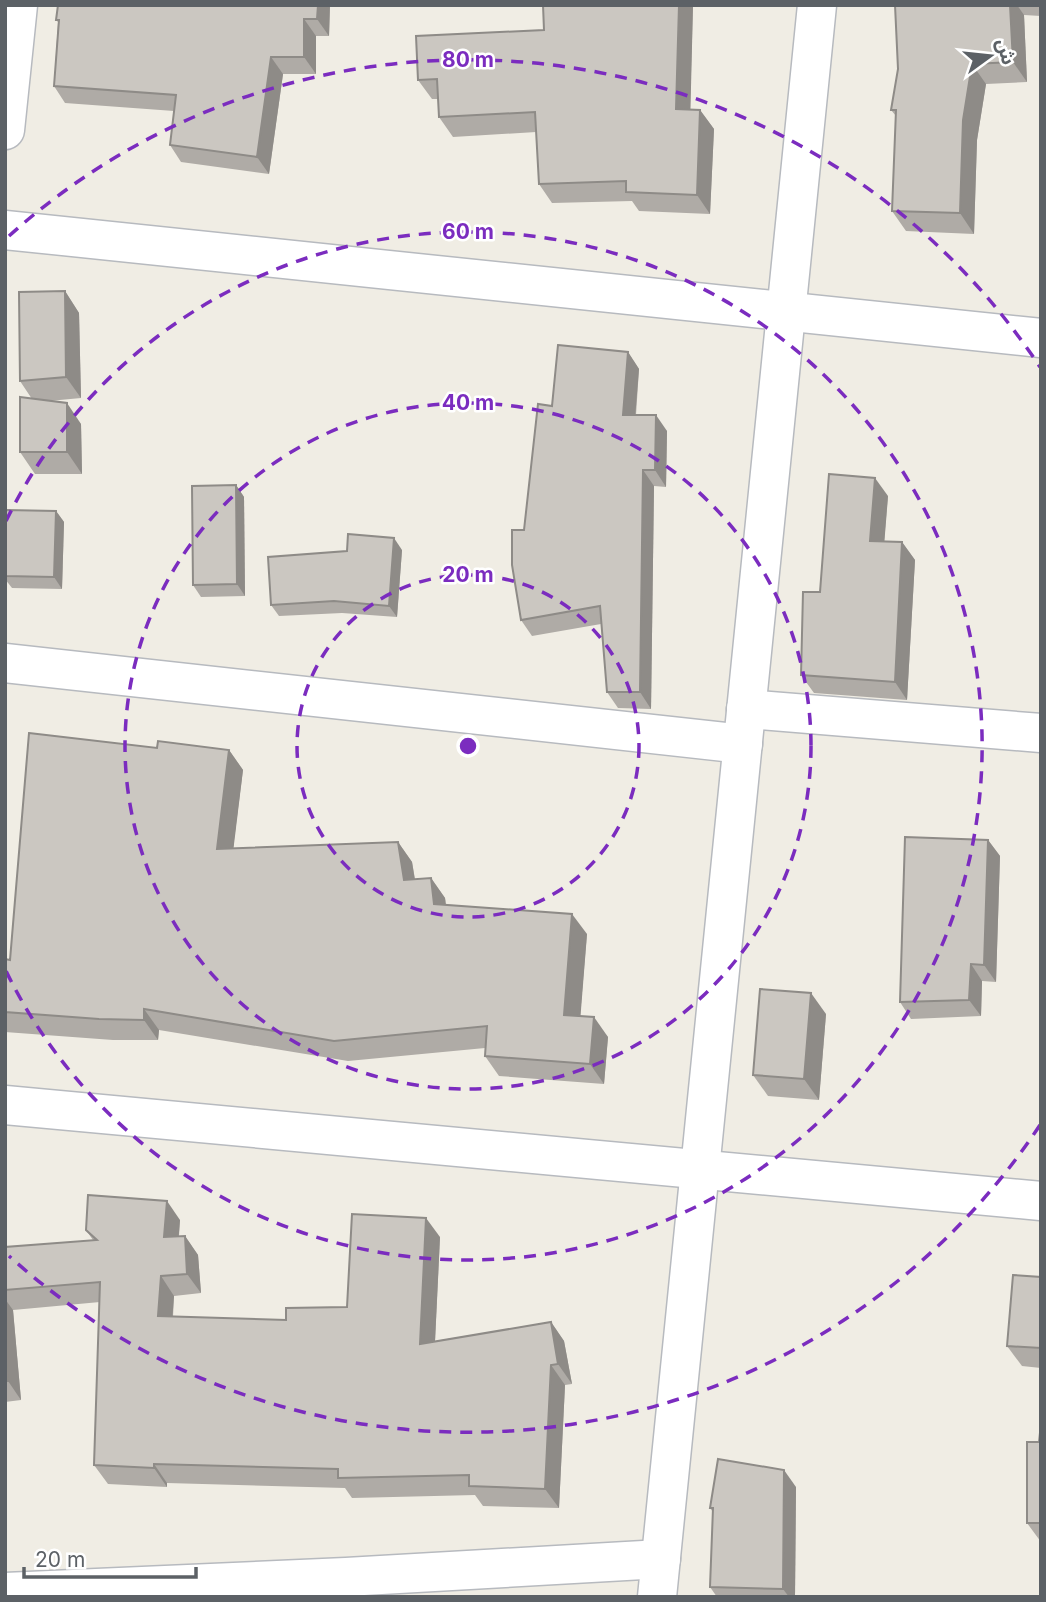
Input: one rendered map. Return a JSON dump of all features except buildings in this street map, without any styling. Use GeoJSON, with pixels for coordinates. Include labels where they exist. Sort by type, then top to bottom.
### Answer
{"type":"FeatureCollection","features":[{"type":"Feature","properties":{"kind":"street"},"geometry":{"type":"LineString","coordinates":[[5,130],[18,5]]}},
{"type":"Feature","properties":{"kind":"street"},"geometry":{"type":"LineString","coordinates":[[657,1597],[817,5]]}},
{"type":"Feature","properties":{"kind":"street"},"geometry":{"type":"LineString","coordinates":[[5,230],[1041,338]]}},
{"type":"Feature","properties":{"kind":"street"},"geometry":{"type":"LineString","coordinates":[[5,663],[745,726],[1041,733]]}},
{"type":"Feature","properties":{"kind":"street"},"geometry":{"type":"LineString","coordinates":[[5,1105],[1041,1201]]}},
{"type":"Feature","properties":{"kind":"street"},"geometry":{"type":"LineString","coordinates":[[5,1592],[346,1577],[661,1559]]}}]}
